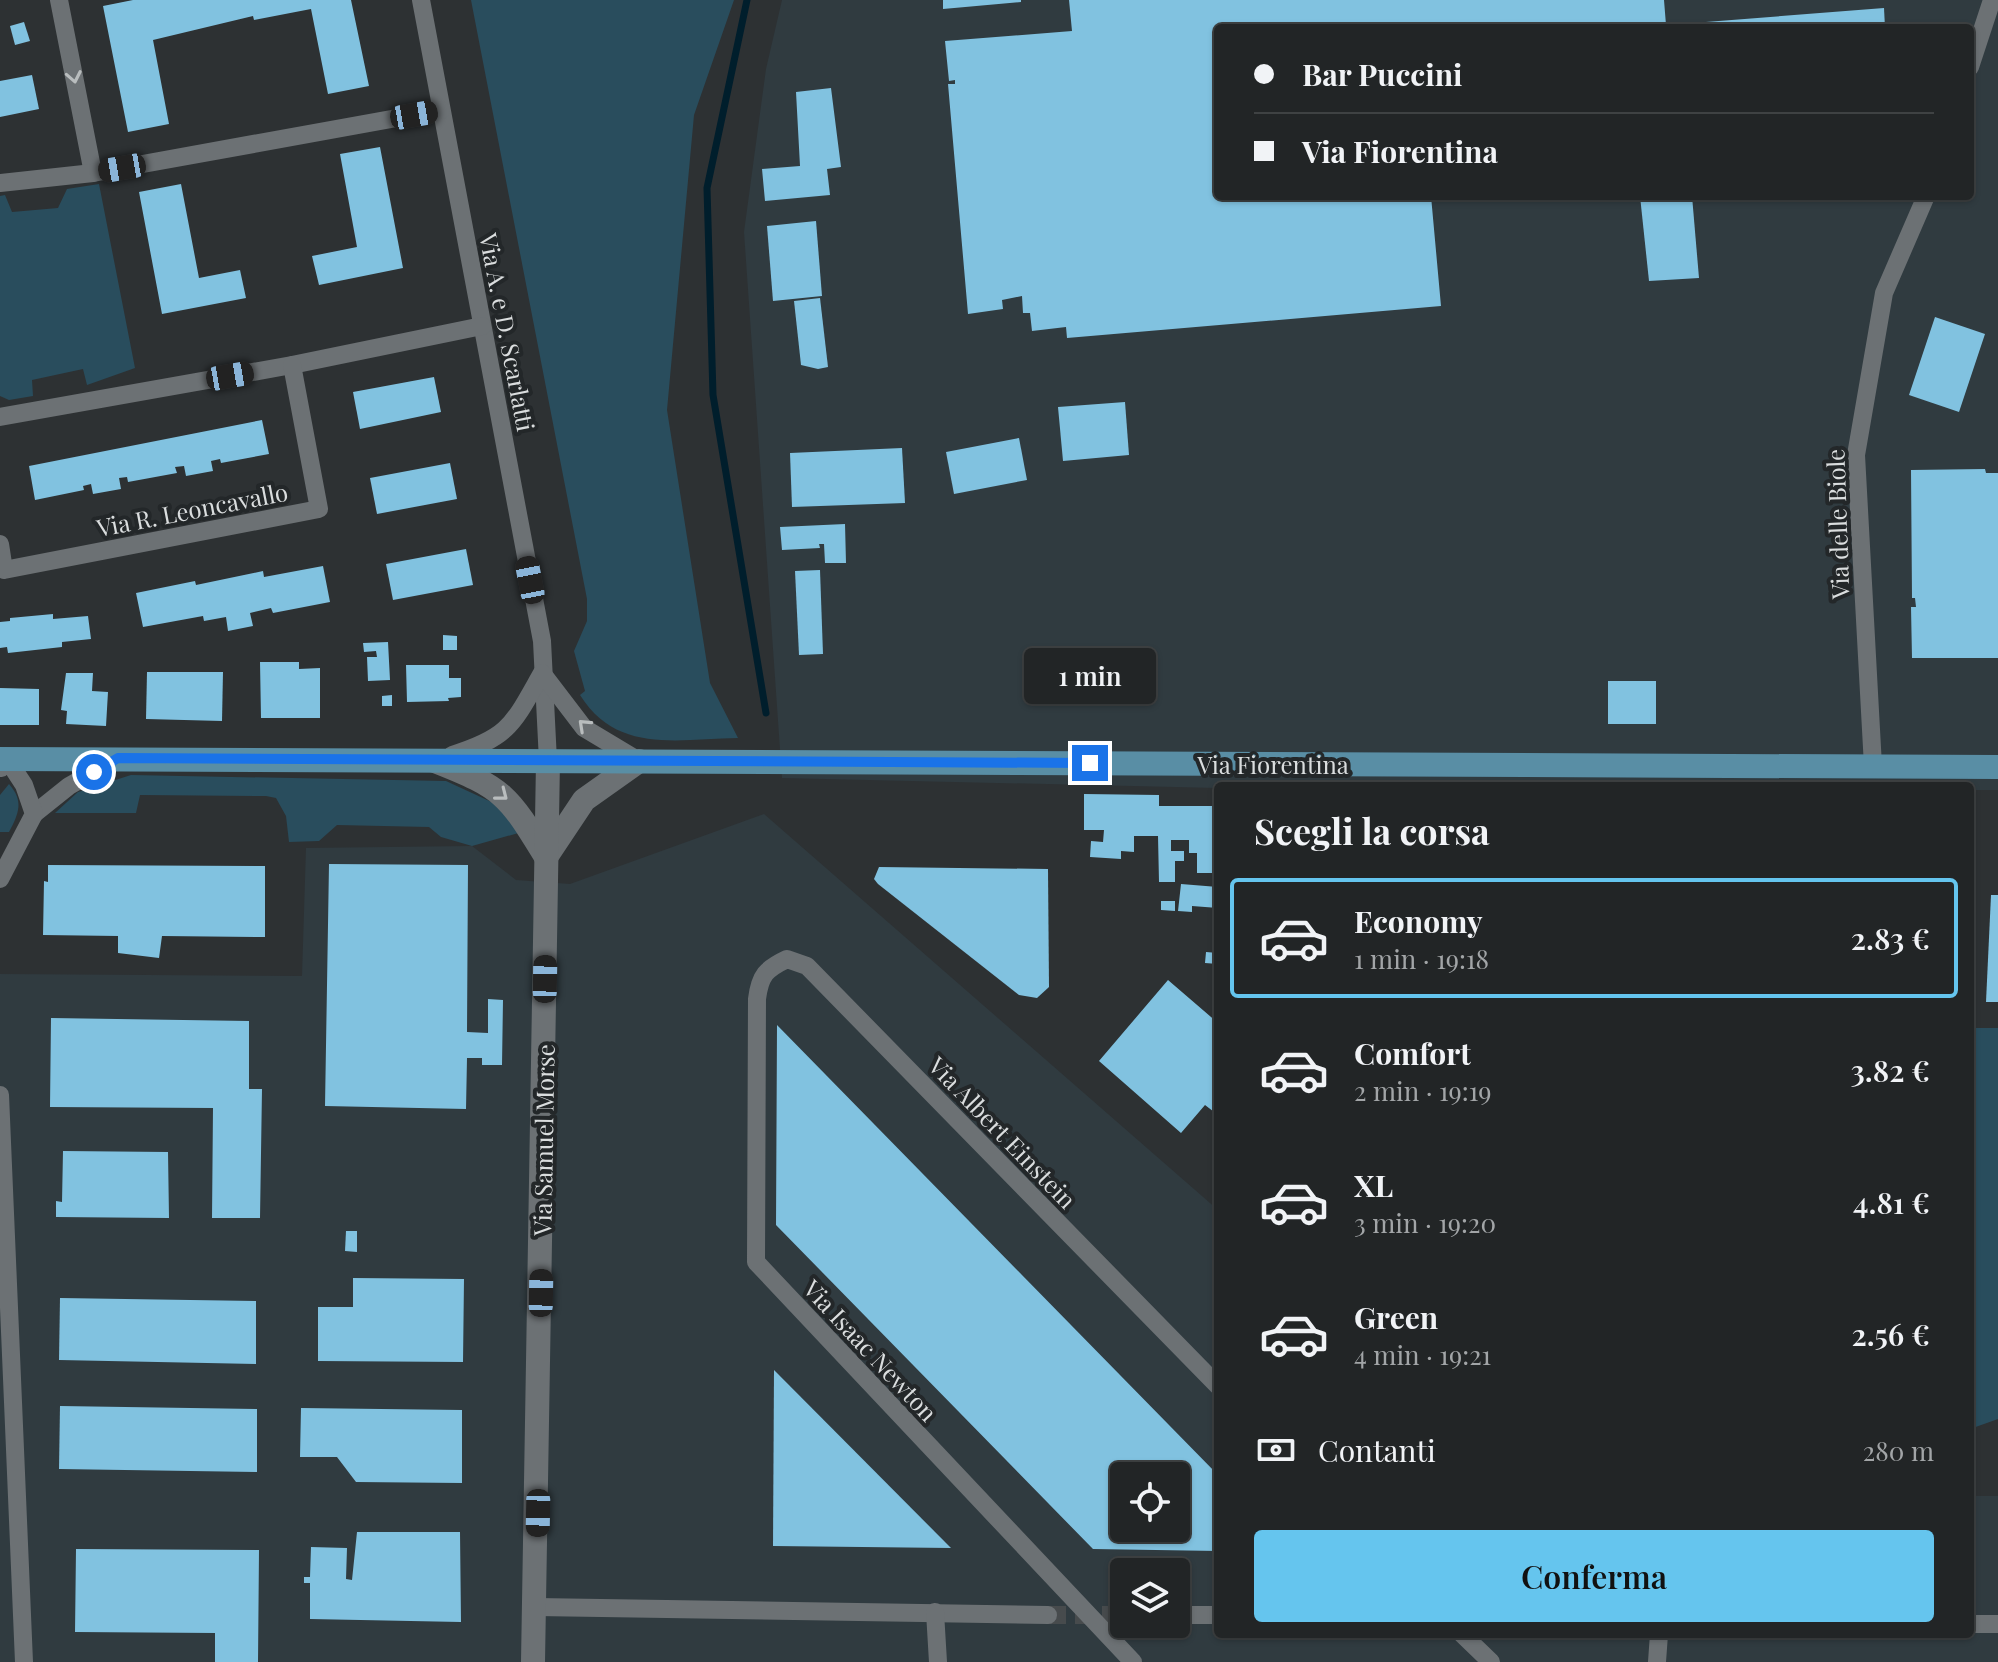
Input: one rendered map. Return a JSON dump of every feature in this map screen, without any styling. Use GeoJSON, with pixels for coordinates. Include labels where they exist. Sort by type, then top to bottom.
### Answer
{"type":"FeatureCollection","features":[{"type":"Feature","properties":{"kind":"main road","name":"Via Fiorentina"},"geometry":{"type":"LineString","coordinates":[[2,762],[118,758],[1998,767]]}},
{"type":"Feature","properties":{"kind":"street"},"geometry":{"type":"LineString","coordinates":[[59,0],[93,173]]}},
{"type":"Feature","properties":{"kind":"street","name":"Via A. e D. Scarlatti"},"geometry":{"type":"LineString","coordinates":[[421,0],[542,641],[548,761]]}},
{"type":"Feature","properties":{"kind":"street"},"geometry":{"type":"LineString","coordinates":[[1974,55],[1992,0]]}},
{"type":"Feature","properties":{"kind":"street"},"geometry":{"type":"LineString","coordinates":[[0,183],[93,173],[441,110]]}},
{"type":"Feature","properties":{"kind":"street","name":"Via delle Biole"},"geometry":{"type":"LineString","coordinates":[[1873,766],[1856,455],[1884,293],[1915,229],[1925,200]]}},
{"type":"Feature","properties":{"kind":"street"},"geometry":{"type":"LineString","coordinates":[[0,417],[292,365],[482,326]]}},
{"type":"Feature","properties":{"kind":"street","name":"Via R. Leoncavallo"},"geometry":{"type":"LineString","coordinates":[[0,544],[4,570],[319,509],[292,365]]}},
{"type":"Feature","properties":{"kind":"street"},"geometry":{"type":"LineString","coordinates":[[542,673],[584,728],[639,761],[584,800],[546,857],[513,802],[484,780],[434,761],[486,745],[512,726],[542,673]]}},
{"type":"Feature","properties":{"kind":"street"},"geometry":{"type":"LineString","coordinates":[[0,879],[34,814],[69,786],[118,758]]}},
{"type":"Feature","properties":{"kind":"street","name":"Via Samuel Morse"},"geometry":{"type":"LineString","coordinates":[[533,1662],[548,761]]}},
{"type":"Feature","properties":{"kind":"street"},"geometry":{"type":"LineString","coordinates":[[2,762],[24,785],[34,814]]}},
{"type":"Feature","properties":{"kind":"street","name":"Via Albert Einstein"},"geometry":{"type":"LineString","coordinates":[[757,999],[759,979],[767,969],[787,959],[807,966],[1214,1382]]}},
{"type":"Feature","properties":{"kind":"street","name":"Via Isaac Newton"},"geometry":{"type":"LineString","coordinates":[[757,999],[756,1262],[1133,1662]]}},
{"type":"Feature","properties":{"kind":"street"},"geometry":{"type":"LineString","coordinates":[[0,1095],[24,1662]]}},
{"type":"Feature","properties":{"kind":"street"},"geometry":{"type":"LineString","coordinates":[[536,1607],[1048,1615]]}},
{"type":"Feature","properties":{"kind":"street"},"geometry":{"type":"LineString","coordinates":[[935,1612],[938,1662]]}},
{"type":"Feature","properties":{"kind":"street"},"geometry":{"type":"LineString","coordinates":[[1190,1615],[1214,1615]]}},
{"type":"Feature","properties":{"kind":"street"},"geometry":{"type":"LineString","coordinates":[[1974,1624],[1998,1624]]}},
{"type":"Feature","properties":{"kind":"street"},"geometry":{"type":"LineString","coordinates":[[1466,1638],[1491,1662]]}},
{"type":"Feature","properties":{"kind":"street"},"geometry":{"type":"LineString","coordinates":[[1657,1662],[1659,1638]]}},
{"type":"Feature","properties":{"kind":"shaded area"},"geometry":{"type":"Polygon","coordinates":[[[471,0],[734,0],[694,115],[667,410],[710,683],[738,738],[671,740],[630,735],[612,727],[595,714],[580,695],[585,691],[574,651],[587,621],[587,599],[471,0]]]}},
{"type":"Feature","properties":{"kind":"shaded area"},"geometry":{"type":"Polygon","coordinates":[[[782,0],[1998,0],[1998,790],[1974,790],[1974,782],[1214,782],[1214,788],[782,778],[744,232],[766,69],[782,0]]]}},
{"type":"Feature","properties":{"kind":"shaded area"},"geometry":{"type":"Polygon","coordinates":[[[99,184],[135,368],[87,385],[83,369],[32,380],[33,396],[9,400],[0,396],[0,196],[5,195],[12,212],[58,208],[67,189],[99,184]]]}},
{"type":"Feature","properties":{"kind":"shaded area"},"geometry":{"type":"Polygon","coordinates":[[[131,775],[446,781],[498,805],[522,832],[472,846],[441,837],[429,827],[337,825],[319,841],[289,842],[286,816],[276,798],[266,796],[140,795],[136,813],[55,813],[78,792],[131,775]]]}},
{"type":"Feature","properties":{"kind":"shaded area"},"geometry":{"type":"Polygon","coordinates":[[[9,784],[17,796],[17,813],[9,832],[0,832],[0,795],[9,784]]]}},
{"type":"Feature","properties":{"kind":"shaded area"},"geometry":{"type":"Polygon","coordinates":[[[764,814],[1214,1207],[1214,1638],[1974,1638],[1974,1496],[1998,1496],[1998,1662],[0,1662],[0,974],[302,976],[306,848],[472,846],[516,880],[570,884],[764,814]]]}},
{"type":"Feature","properties":{"kind":"shaded area"},"geometry":{"type":"Polygon","coordinates":[[[1974,1028],[1998,1028],[1998,1419],[1974,1428],[1974,1028]]]}},
{"type":"Feature","properties":{"kind":"building"},"geometry":{"type":"Polygon","coordinates":[[[133,0],[351,0],[369,86],[328,94],[311,9],[254,20],[253,16],[153,40],[169,124],[128,132],[103,6],[133,0]]]}},
{"type":"Feature","properties":{"kind":"building"},"geometry":{"type":"Polygon","coordinates":[[[943,0],[1021,0],[1021,2],[943,9],[943,0]]]}},
{"type":"Feature","properties":{"kind":"building"},"geometry":{"type":"Polygon","coordinates":[[[1069,0],[1664,0],[1666,24],[1214,24],[1214,200],[1431,200],[1441,306],[1067,338],[1066,327],[1032,331],[1030,313],[1023,313],[1022,296],[1002,300],[1003,309],[968,314],[948,84],[955,84],[955,80],[949,81],[945,41],[1072,31],[1069,0]]]}},
{"type":"Feature","properties":{"kind":"building"},"geometry":{"type":"Polygon","coordinates":[[[1884,8],[1885,24],[1693,24],[1884,8]]]}},
{"type":"Feature","properties":{"kind":"building"},"geometry":{"type":"Polygon","coordinates":[[[24,22],[30,41],[15,45],[10,26],[24,22]]]}},
{"type":"Feature","properties":{"kind":"building"},"geometry":{"type":"Polygon","coordinates":[[[32,75],[39,109],[0,117],[0,81],[32,75]]]}},
{"type":"Feature","properties":{"kind":"building"},"geometry":{"type":"Polygon","coordinates":[[[831,88],[841,167],[827,169],[830,195],[765,201],[762,169],[800,166],[796,92],[831,88]]]}},
{"type":"Feature","properties":{"kind":"building"},"geometry":{"type":"Polygon","coordinates":[[[380,147],[403,268],[319,285],[312,256],[357,247],[340,154],[380,147]]]}},
{"type":"Feature","properties":{"kind":"building"},"geometry":{"type":"Polygon","coordinates":[[[181,184],[199,278],[240,270],[246,298],[162,314],[139,192],[181,184]]]}},
{"type":"Feature","properties":{"kind":"building"},"geometry":{"type":"Polygon","coordinates":[[[1640,200],[1692,200],[1699,278],[1649,281],[1640,200]]]}},
{"type":"Feature","properties":{"kind":"building"},"geometry":{"type":"Polygon","coordinates":[[[816,221],[822,296],[773,301],[767,226],[816,221]]]}},
{"type":"Feature","properties":{"kind":"building"},"geometry":{"type":"Polygon","coordinates":[[[820,298],[828,367],[818,369],[801,365],[794,301],[820,298]]]}},
{"type":"Feature","properties":{"kind":"building"},"geometry":{"type":"Polygon","coordinates":[[[1935,317],[1985,334],[1959,412],[1909,395],[1935,317]]]}},
{"type":"Feature","properties":{"kind":"building"},"geometry":{"type":"Polygon","coordinates":[[[434,377],[441,412],[360,429],[353,392],[434,377]]]}},
{"type":"Feature","properties":{"kind":"building"},"geometry":{"type":"Polygon","coordinates":[[[1125,402],[1129,455],[1063,461],[1058,407],[1125,402]]]}},
{"type":"Feature","properties":{"kind":"building"},"geometry":{"type":"Polygon","coordinates":[[[262,420],[269,454],[221,463],[220,459],[211,461],[213,471],[186,476],[184,466],[175,467],[177,473],[128,482],[127,477],[119,478],[121,489],[93,494],[91,484],[83,486],[84,490],[35,500],[29,466],[262,420]]]}},
{"type":"Feature","properties":{"kind":"building"},"geometry":{"type":"Polygon","coordinates":[[[1019,438],[1027,480],[954,494],[946,452],[1019,438]]]}},
{"type":"Feature","properties":{"kind":"building"},"geometry":{"type":"Polygon","coordinates":[[[902,448],[905,503],[792,507],[790,453],[902,448]]]}},
{"type":"Feature","properties":{"kind":"building"},"geometry":{"type":"Polygon","coordinates":[[[450,463],[457,499],[377,514],[370,478],[450,463]]]}},
{"type":"Feature","properties":{"kind":"building"},"geometry":{"type":"Polygon","coordinates":[[[1985,469],[1986,473],[1998,473],[1998,658],[1912,658],[1911,607],[1916,607],[1915,598],[1912,598],[1911,470],[1985,469]]]}},
{"type":"Feature","properties":{"kind":"building"},"geometry":{"type":"Polygon","coordinates":[[[845,524],[846,563],[825,563],[824,544],[819,544],[820,548],[782,550],[780,527],[845,524]]]}},
{"type":"Feature","properties":{"kind":"building"},"geometry":{"type":"Polygon","coordinates":[[[466,549],[473,585],[393,600],[386,564],[466,549]]]}},
{"type":"Feature","properties":{"kind":"building"},"geometry":{"type":"Polygon","coordinates":[[[323,566],[330,602],[273,613],[271,608],[250,613],[253,626],[228,631],[226,617],[204,621],[203,616],[143,627],[136,593],[263,571],[264,577],[323,566]]]}},
{"type":"Feature","properties":{"kind":"building"},"geometry":{"type":"Polygon","coordinates":[[[820,570],[823,654],[799,655],[795,571],[820,570]]]}},
{"type":"Feature","properties":{"kind":"building"},"geometry":{"type":"Polygon","coordinates":[[[53,614],[53,619],[88,616],[91,639],[62,642],[62,647],[8,653],[7,647],[0,648],[0,622],[10,621],[10,618],[53,614]]]}},
{"type":"Feature","properties":{"kind":"building"},"geometry":{"type":"Polygon","coordinates":[[[443,635],[457,636],[457,650],[443,650],[443,635]]]}},
{"type":"Feature","properties":{"kind":"building"},"geometry":{"type":"Polygon","coordinates":[[[388,642],[390,680],[368,681],[367,657],[377,657],[376,651],[364,652],[363,643],[388,642]]]}},
{"type":"Feature","properties":{"kind":"building"},"geometry":{"type":"Polygon","coordinates":[[[260,662],[299,662],[299,669],[320,668],[320,718],[261,718],[260,662]]]}},
{"type":"Feature","properties":{"kind":"building"},"geometry":{"type":"Polygon","coordinates":[[[406,665],[449,665],[449,678],[461,678],[461,697],[448,698],[449,701],[407,702],[406,665]]]}},
{"type":"Feature","properties":{"kind":"building"},"geometry":{"type":"Polygon","coordinates":[[[147,672],[223,672],[222,721],[146,719],[147,672]]]}},
{"type":"Feature","properties":{"kind":"building"},"geometry":{"type":"Polygon","coordinates":[[[66,673],[93,673],[92,691],[108,692],[106,726],[66,724],[67,711],[61,710],[66,673]]]}},
{"type":"Feature","properties":{"kind":"building"},"geometry":{"type":"Polygon","coordinates":[[[1608,681],[1656,681],[1656,724],[1608,724],[1608,681]]]}},
{"type":"Feature","properties":{"kind":"building"},"geometry":{"type":"Polygon","coordinates":[[[0,688],[39,689],[39,725],[0,725],[0,688]]]}},
{"type":"Feature","properties":{"kind":"building"},"geometry":{"type":"Polygon","coordinates":[[[392,695],[392,706],[382,706],[382,696],[392,695]]]}},
{"type":"Feature","properties":{"kind":"building"},"geometry":{"type":"Polygon","coordinates":[[[1084,794],[1159,795],[1159,806],[1214,806],[1214,873],[1197,873],[1197,853],[1189,853],[1189,840],[1171,840],[1171,851],[1184,851],[1184,861],[1175,861],[1175,882],[1159,882],[1158,836],[1134,836],[1134,852],[1121,851],[1121,859],[1090,857],[1091,841],[1103,842],[1104,830],[1084,830],[1084,794]]]}},
{"type":"Feature","properties":{"kind":"building"},"geometry":{"type":"Polygon","coordinates":[[[329,864],[468,865],[467,1032],[488,1033],[488,999],[503,1000],[502,1065],[482,1065],[482,1058],[467,1058],[466,1109],[325,1106],[329,864]]]}},
{"type":"Feature","properties":{"kind":"building"},"geometry":{"type":"Polygon","coordinates":[[[48,865],[265,866],[265,937],[162,936],[159,958],[118,953],[118,936],[43,935],[44,881],[48,882],[48,865]]]}},
{"type":"Feature","properties":{"kind":"building"},"geometry":{"type":"Polygon","coordinates":[[[879,867],[1048,869],[1049,987],[1037,998],[1019,995],[878,884],[874,879],[879,867]]]}},
{"type":"Feature","properties":{"kind":"building"},"geometry":{"type":"Polygon","coordinates":[[[1181,884],[1214,887],[1214,908],[1192,906],[1192,912],[1178,911],[1181,884]]]}},
{"type":"Feature","properties":{"kind":"building"},"geometry":{"type":"Polygon","coordinates":[[[1991,895],[1998,895],[1998,1002],[1986,1002],[1991,895]]]}},
{"type":"Feature","properties":{"kind":"building"},"geometry":{"type":"Polygon","coordinates":[[[1161,901],[1175,901],[1175,911],[1161,910],[1161,901]]]}},
{"type":"Feature","properties":{"kind":"building"},"geometry":{"type":"Polygon","coordinates":[[[1206,952],[1214,953],[1214,964],[1205,963],[1206,952]]]}},
{"type":"Feature","properties":{"kind":"building"},"geometry":{"type":"Polygon","coordinates":[[[1168,980],[1214,1020],[1214,1112],[1205,1105],[1181,1133],[1099,1061],[1168,980]]]}},
{"type":"Feature","properties":{"kind":"building"},"geometry":{"type":"Polygon","coordinates":[[[51,1018],[249,1021],[249,1089],[262,1089],[260,1218],[212,1218],[213,1108],[50,1107],[51,1018]]]}},
{"type":"Feature","properties":{"kind":"building"},"geometry":{"type":"Polygon","coordinates":[[[777,1025],[1214,1471],[1214,1551],[1093,1549],[776,1225],[777,1025]]]}},
{"type":"Feature","properties":{"kind":"building"},"geometry":{"type":"Polygon","coordinates":[[[63,1151],[168,1152],[169,1218],[56,1217],[56,1201],[62,1202],[63,1151]]]}},
{"type":"Feature","properties":{"kind":"building"},"geometry":{"type":"Polygon","coordinates":[[[346,1231],[357,1231],[357,1252],[345,1251],[346,1231]]]}},
{"type":"Feature","properties":{"kind":"building"},"geometry":{"type":"Polygon","coordinates":[[[353,1278],[464,1279],[463,1362],[318,1361],[318,1307],[353,1307],[353,1278]]]}},
{"type":"Feature","properties":{"kind":"building"},"geometry":{"type":"Polygon","coordinates":[[[60,1298],[256,1301],[256,1364],[59,1360],[60,1298]]]}},
{"type":"Feature","properties":{"kind":"building"},"geometry":{"type":"Polygon","coordinates":[[[774,1370],[951,1548],[773,1546],[774,1370]]]}},
{"type":"Feature","properties":{"kind":"building"},"geometry":{"type":"Polygon","coordinates":[[[60,1406],[257,1409],[257,1472],[59,1469],[60,1406]]]}},
{"type":"Feature","properties":{"kind":"building"},"geometry":{"type":"Polygon","coordinates":[[[301,1408],[462,1410],[462,1483],[356,1482],[337,1457],[300,1457],[301,1408]]]}},
{"type":"Feature","properties":{"kind":"building"},"geometry":{"type":"Polygon","coordinates":[[[357,1532],[460,1532],[461,1622],[310,1619],[310,1583],[304,1583],[304,1577],[310,1577],[311,1547],[347,1548],[346,1579],[352,1580],[357,1532]]]}},
{"type":"Feature","properties":{"kind":"building"},"geometry":{"type":"Polygon","coordinates":[[[76,1549],[259,1550],[258,1662],[215,1662],[215,1633],[75,1632],[76,1549]]]}},
{"type":"Feature","properties":{"kind":"waterway"},"geometry":{"type":"LineString","coordinates":[[747,0],[707,188],[713,395],[766,713]]}},
{"type":"Feature","properties":{"kind":"tunnel"},"geometry":{"type":"LineString","coordinates":[[1048,1615],[1110,1615]]}},
{"type":"Feature","properties":{"kind":"route"},"geometry":{"type":"LineString","coordinates":[[94,772],[118,758],[1090,763]]}}]}
